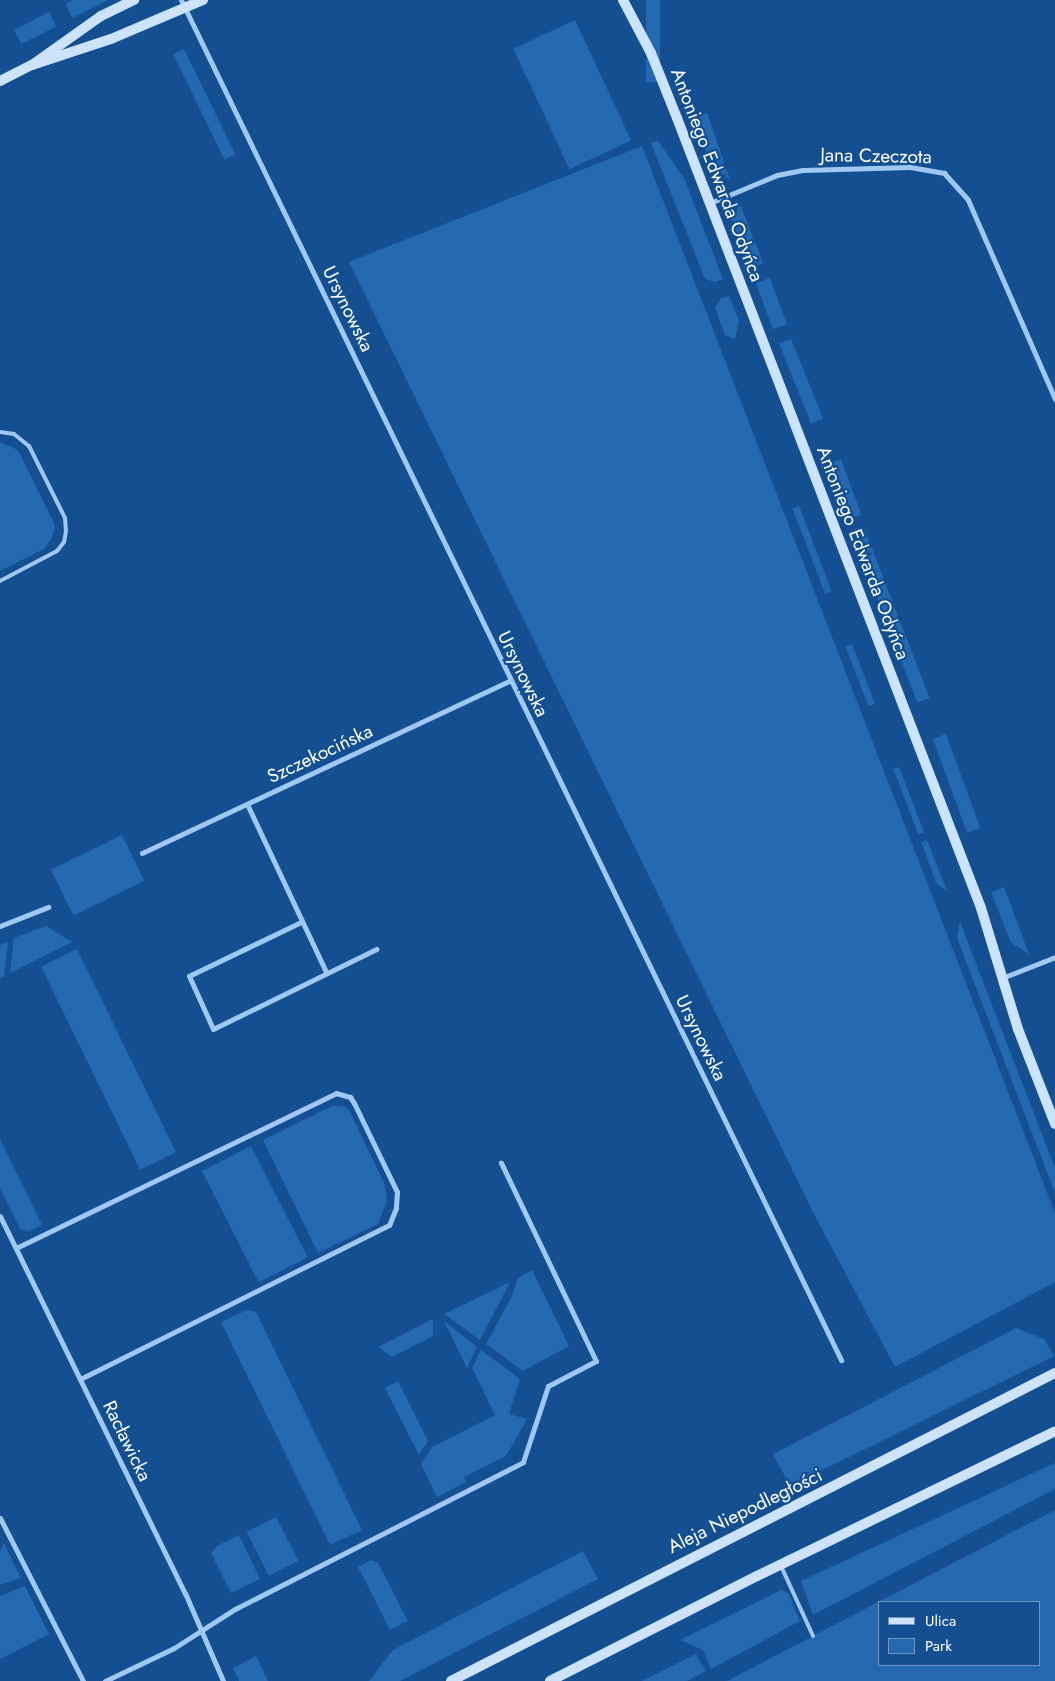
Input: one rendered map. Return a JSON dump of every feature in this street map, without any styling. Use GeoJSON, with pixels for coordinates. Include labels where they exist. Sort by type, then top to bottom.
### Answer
{"type":"FeatureCollection","features":[{"type":"Feature","properties":{"kind":"street"},"geometry":{"type":"LineString","coordinates":[[32,65],[102,16],[134,0]]}},
{"type":"Feature","properties":{"kind":"street"},"geometry":{"type":"LineString","coordinates":[[0,81],[32,65],[111,39],[183,4],[203,0]]}},
{"type":"Feature","properties":{"kind":"street","name":"Antoniego Edwarda Odyńca"},"geometry":{"type":"LineString","coordinates":[[623,0],[651,54],[981,908],[1001,978],[1055,1124]]}},
{"type":"Feature","properties":{"kind":"street","name":"Ursynowska"},"geometry":{"type":"LineString","coordinates":[[183,4],[841,1360]]}},
{"type":"Feature","properties":{"kind":"street","name":"Jana Czeczota"},"geometry":{"type":"LineString","coordinates":[[709,203],[777,175],[803,170],[910,168],[944,173],[968,200],[1055,399]]}},
{"type":"Feature","properties":{"kind":"street","name":"Szczekocińska"},"geometry":{"type":"LineString","coordinates":[[142,853],[510,681]]}},
{"type":"Feature","properties":{"kind":"street"},"geometry":{"type":"LineString","coordinates":[[247,804],[326,972]]}},
{"type":"Feature","properties":{"kind":"street"},"geometry":{"type":"LineString","coordinates":[[0,926],[48,906]]}},
{"type":"Feature","properties":{"kind":"street"},"geometry":{"type":"LineString","coordinates":[[301,922],[189,976],[214,1029],[376,948]]}},
{"type":"Feature","properties":{"kind":"street"},"geometry":{"type":"LineString","coordinates":[[1001,978],[1055,957]]}},
{"type":"Feature","properties":{"kind":"street"},"geometry":{"type":"LineString","coordinates":[[16,1248],[336,1094],[342,1093],[354,1103],[397,1192],[396,1208],[389,1225],[80,1379]]}},
{"type":"Feature","properties":{"kind":"street"},"geometry":{"type":"LineString","coordinates":[[105,1681],[174,1648],[199,1631],[523,1462],[548,1386],[596,1361],[501,1163]]}},
{"type":"Feature","properties":{"kind":"street","name":"Racławicka"},"geometry":{"type":"LineString","coordinates":[[0,1216],[185,1593],[199,1631],[224,1681]]}},
{"type":"Feature","properties":{"kind":"street","name":"Aleja Niepodległości"},"geometry":{"type":"LineString","coordinates":[[451,1681],[1055,1373]]}},
{"type":"Feature","properties":{"kind":"street"},"geometry":{"type":"LineString","coordinates":[[550,1681],[568,1677],[780,1564],[1055,1432]]}},
{"type":"Feature","properties":{"kind":"street"},"geometry":{"type":"LineString","coordinates":[[0,1518],[83,1681]]}},
{"type":"Feature","properties":{"kind":"lane"},"geometry":{"type":"LineString","coordinates":[[0,432],[14,434],[29,446],[65,518],[66,531],[64,542],[57,551],[0,581]]}},
{"type":"Feature","properties":{"kind":"lane"},"geometry":{"type":"LineString","coordinates":[[780,1564],[813,1636]]}},
{"type":"Feature","properties":{"kind":"green space"},"geometry":{"type":"Polygon","coordinates":[[[73,0],[107,1],[72,18],[66,4],[73,0]]]}},
{"type":"Feature","properties":{"kind":"green space"},"geometry":{"type":"Polygon","coordinates":[[[646,0],[660,0],[660,82],[646,82],[646,0]]]}},
{"type":"Feature","properties":{"kind":"green space"},"geometry":{"type":"Polygon","coordinates":[[[49,12],[56,26],[22,44],[14,30],[49,12]]]}},
{"type":"Feature","properties":{"kind":"green space"},"geometry":{"type":"Polygon","coordinates":[[[575,20],[631,141],[570,169],[513,49],[575,20]]]}},
{"type":"Feature","properties":{"kind":"green space"},"geometry":{"type":"Polygon","coordinates":[[[184,49],[235,154],[225,159],[173,54],[184,49]]]}},
{"type":"Feature","properties":{"kind":"green space"},"geometry":{"type":"Polygon","coordinates":[[[707,113],[730,179],[720,176],[711,166],[694,117],[707,113]]]}},
{"type":"Feature","properties":{"kind":"green space"},"geometry":{"type":"Polygon","coordinates":[[[658,141],[684,178],[723,279],[715,282],[705,279],[651,143],[658,141]]]}},
{"type":"Feature","properties":{"kind":"green space"},"geometry":{"type":"Polygon","coordinates":[[[642,146],[1055,1213],[1055,1282],[895,1367],[812,1210],[349,262],[642,146]]]}},
{"type":"Feature","properties":{"kind":"green space"},"geometry":{"type":"Polygon","coordinates":[[[740,204],[763,263],[750,269],[732,220],[740,204]]]}},
{"type":"Feature","properties":{"kind":"green space"},"geometry":{"type":"Polygon","coordinates":[[[770,278],[787,324],[773,329],[756,283],[770,278]]]}},
{"type":"Feature","properties":{"kind":"green space"},"geometry":{"type":"Polygon","coordinates":[[[729,296],[739,321],[735,339],[725,335],[715,308],[721,298],[729,296]]]}},
{"type":"Feature","properties":{"kind":"green space"},"geometry":{"type":"Polygon","coordinates":[[[791,339],[823,419],[811,424],[779,344],[791,339]]]}},
{"type":"Feature","properties":{"kind":"green space"},"geometry":{"type":"Polygon","coordinates":[[[0,442],[18,450],[55,525],[52,538],[44,549],[0,571],[0,442]]]}},
{"type":"Feature","properties":{"kind":"green space"},"geometry":{"type":"Polygon","coordinates":[[[841,459],[861,514],[847,520],[827,464],[841,459]]]}},
{"type":"Feature","properties":{"kind":"green space"},"geometry":{"type":"Polygon","coordinates":[[[799,506],[832,591],[825,593],[792,509],[799,506]]]}},
{"type":"Feature","properties":{"kind":"green space"},"geometry":{"type":"Polygon","coordinates":[[[865,530],[930,698],[917,703],[853,535],[865,530]]]}},
{"type":"Feature","properties":{"kind":"green space"},"geometry":{"type":"Polygon","coordinates":[[[852,644],[875,704],[868,706],[845,647],[852,644]]]}},
{"type":"Feature","properties":{"kind":"green space"},"geometry":{"type":"Polygon","coordinates":[[[946,734],[980,828],[967,833],[933,739],[946,734]]]}},
{"type":"Feature","properties":{"kind":"green space"},"geometry":{"type":"Polygon","coordinates":[[[899,767],[924,832],[918,835],[893,769],[899,767]]]}},
{"type":"Feature","properties":{"kind":"green space"},"geometry":{"type":"Polygon","coordinates":[[[122,835],[144,881],[73,915],[51,870],[122,835]]]}},
{"type":"Feature","properties":{"kind":"green space"},"geometry":{"type":"Polygon","coordinates":[[[927,840],[947,891],[937,884],[921,842],[927,840]]]}},
{"type":"Feature","properties":{"kind":"green space"},"geometry":{"type":"Polygon","coordinates":[[[1004,887],[1029,954],[1011,943],[991,892],[1004,887]]]}},
{"type":"Feature","properties":{"kind":"green space"},"geometry":{"type":"Polygon","coordinates":[[[960,922],[1055,1168],[1055,1193],[957,938],[960,922]]]}},
{"type":"Feature","properties":{"kind":"green space"},"geometry":{"type":"Polygon","coordinates":[[[46,926],[72,942],[10,973],[14,938],[46,926]]]}},
{"type":"Feature","properties":{"kind":"green space"},"geometry":{"type":"Polygon","coordinates":[[[8,942],[4,976],[0,978],[0,945],[8,942]]]}},
{"type":"Feature","properties":{"kind":"green space"},"geometry":{"type":"Polygon","coordinates":[[[77,949],[176,1152],[140,1170],[41,967],[77,949]]]}},
{"type":"Feature","properties":{"kind":"green space"},"geometry":{"type":"Polygon","coordinates":[[[332,1106],[344,1106],[349,1110],[385,1185],[387,1201],[378,1224],[318,1253],[263,1140],[332,1106]]]}},
{"type":"Feature","properties":{"kind":"green space"},"geometry":{"type":"Polygon","coordinates":[[[0,1139],[42,1225],[29,1231],[20,1229],[0,1188],[0,1139]]]}},
{"type":"Feature","properties":{"kind":"green space"},"geometry":{"type":"Polygon","coordinates":[[[251,1146],[308,1257],[259,1282],[202,1171],[251,1146]]]}},
{"type":"Feature","properties":{"kind":"green space"},"geometry":{"type":"Polygon","coordinates":[[[532,1270],[569,1346],[523,1371],[486,1344],[512,1296],[518,1278],[532,1270]]]}},
{"type":"Feature","properties":{"kind":"green space"},"geometry":{"type":"Polygon","coordinates":[[[510,1282],[480,1340],[444,1314],[510,1282]]]}},
{"type":"Feature","properties":{"kind":"green space"},"geometry":{"type":"Polygon","coordinates":[[[247,1310],[256,1312],[362,1530],[330,1545],[221,1322],[247,1310]]]}},
{"type":"Feature","properties":{"kind":"green space"},"geometry":{"type":"Polygon","coordinates":[[[433,1319],[433,1336],[392,1357],[378,1347],[433,1319]]]}},
{"type":"Feature","properties":{"kind":"green space"},"geometry":{"type":"Polygon","coordinates":[[[444,1321],[477,1347],[467,1368],[444,1321]]]}},
{"type":"Feature","properties":{"kind":"green space"},"geometry":{"type":"Polygon","coordinates":[[[1016,1328],[1044,1339],[1054,1356],[790,1486],[773,1454],[1016,1328]]]}},
{"type":"Feature","properties":{"kind":"green space"},"geometry":{"type":"Polygon","coordinates":[[[481,1350],[520,1379],[509,1414],[527,1419],[506,1456],[464,1477],[466,1482],[437,1497],[421,1464],[432,1447],[495,1415],[472,1368],[481,1350]]]}},
{"type":"Feature","properties":{"kind":"green space"},"geometry":{"type":"Polygon","coordinates":[[[398,1381],[428,1441],[419,1455],[385,1388],[398,1381]]]}},
{"type":"Feature","properties":{"kind":"green space"},"geometry":{"type":"Polygon","coordinates":[[[1055,1463],[1055,1489],[813,1615],[801,1581],[1055,1463]]]}},
{"type":"Feature","properties":{"kind":"green space"},"geometry":{"type":"Polygon","coordinates":[[[1055,1510],[1055,1681],[727,1681],[878,1602],[878,1666],[1040,1666],[1040,1601],[880,1601],[1055,1510]]]}},
{"type":"Feature","properties":{"kind":"green space"},"geometry":{"type":"Polygon","coordinates":[[[276,1517],[298,1561],[269,1576],[247,1532],[276,1517]]]}},
{"type":"Feature","properties":{"kind":"green space"},"geometry":{"type":"Polygon","coordinates":[[[239,1535],[260,1579],[231,1593],[211,1553],[217,1546],[239,1535]]]}},
{"type":"Feature","properties":{"kind":"green space"},"geometry":{"type":"Polygon","coordinates":[[[4,1543],[21,1578],[0,1585],[0,1551],[4,1543]]]}},
{"type":"Feature","properties":{"kind":"green space"},"geometry":{"type":"Polygon","coordinates":[[[583,1551],[598,1579],[400,1681],[369,1681],[393,1650],[583,1551]]]}},
{"type":"Feature","properties":{"kind":"green space"},"geometry":{"type":"Polygon","coordinates":[[[371,1560],[378,1563],[408,1621],[390,1630],[358,1567],[371,1560]]]}},
{"type":"Feature","properties":{"kind":"green space"},"geometry":{"type":"Polygon","coordinates":[[[25,1586],[49,1634],[0,1659],[0,1596],[25,1586]]]}},
{"type":"Feature","properties":{"kind":"green space"},"geometry":{"type":"Polygon","coordinates":[[[781,1590],[788,1593],[800,1621],[711,1669],[703,1650],[680,1640],[781,1590]]]}},
{"type":"Feature","properties":{"kind":"green space"},"geometry":{"type":"Polygon","coordinates":[[[696,1654],[706,1671],[687,1681],[642,1681],[696,1654]]]}},
{"type":"Feature","properties":{"kind":"green space"},"geometry":{"type":"Polygon","coordinates":[[[256,1656],[268,1681],[239,1681],[233,1668],[256,1656]]]}}]}
